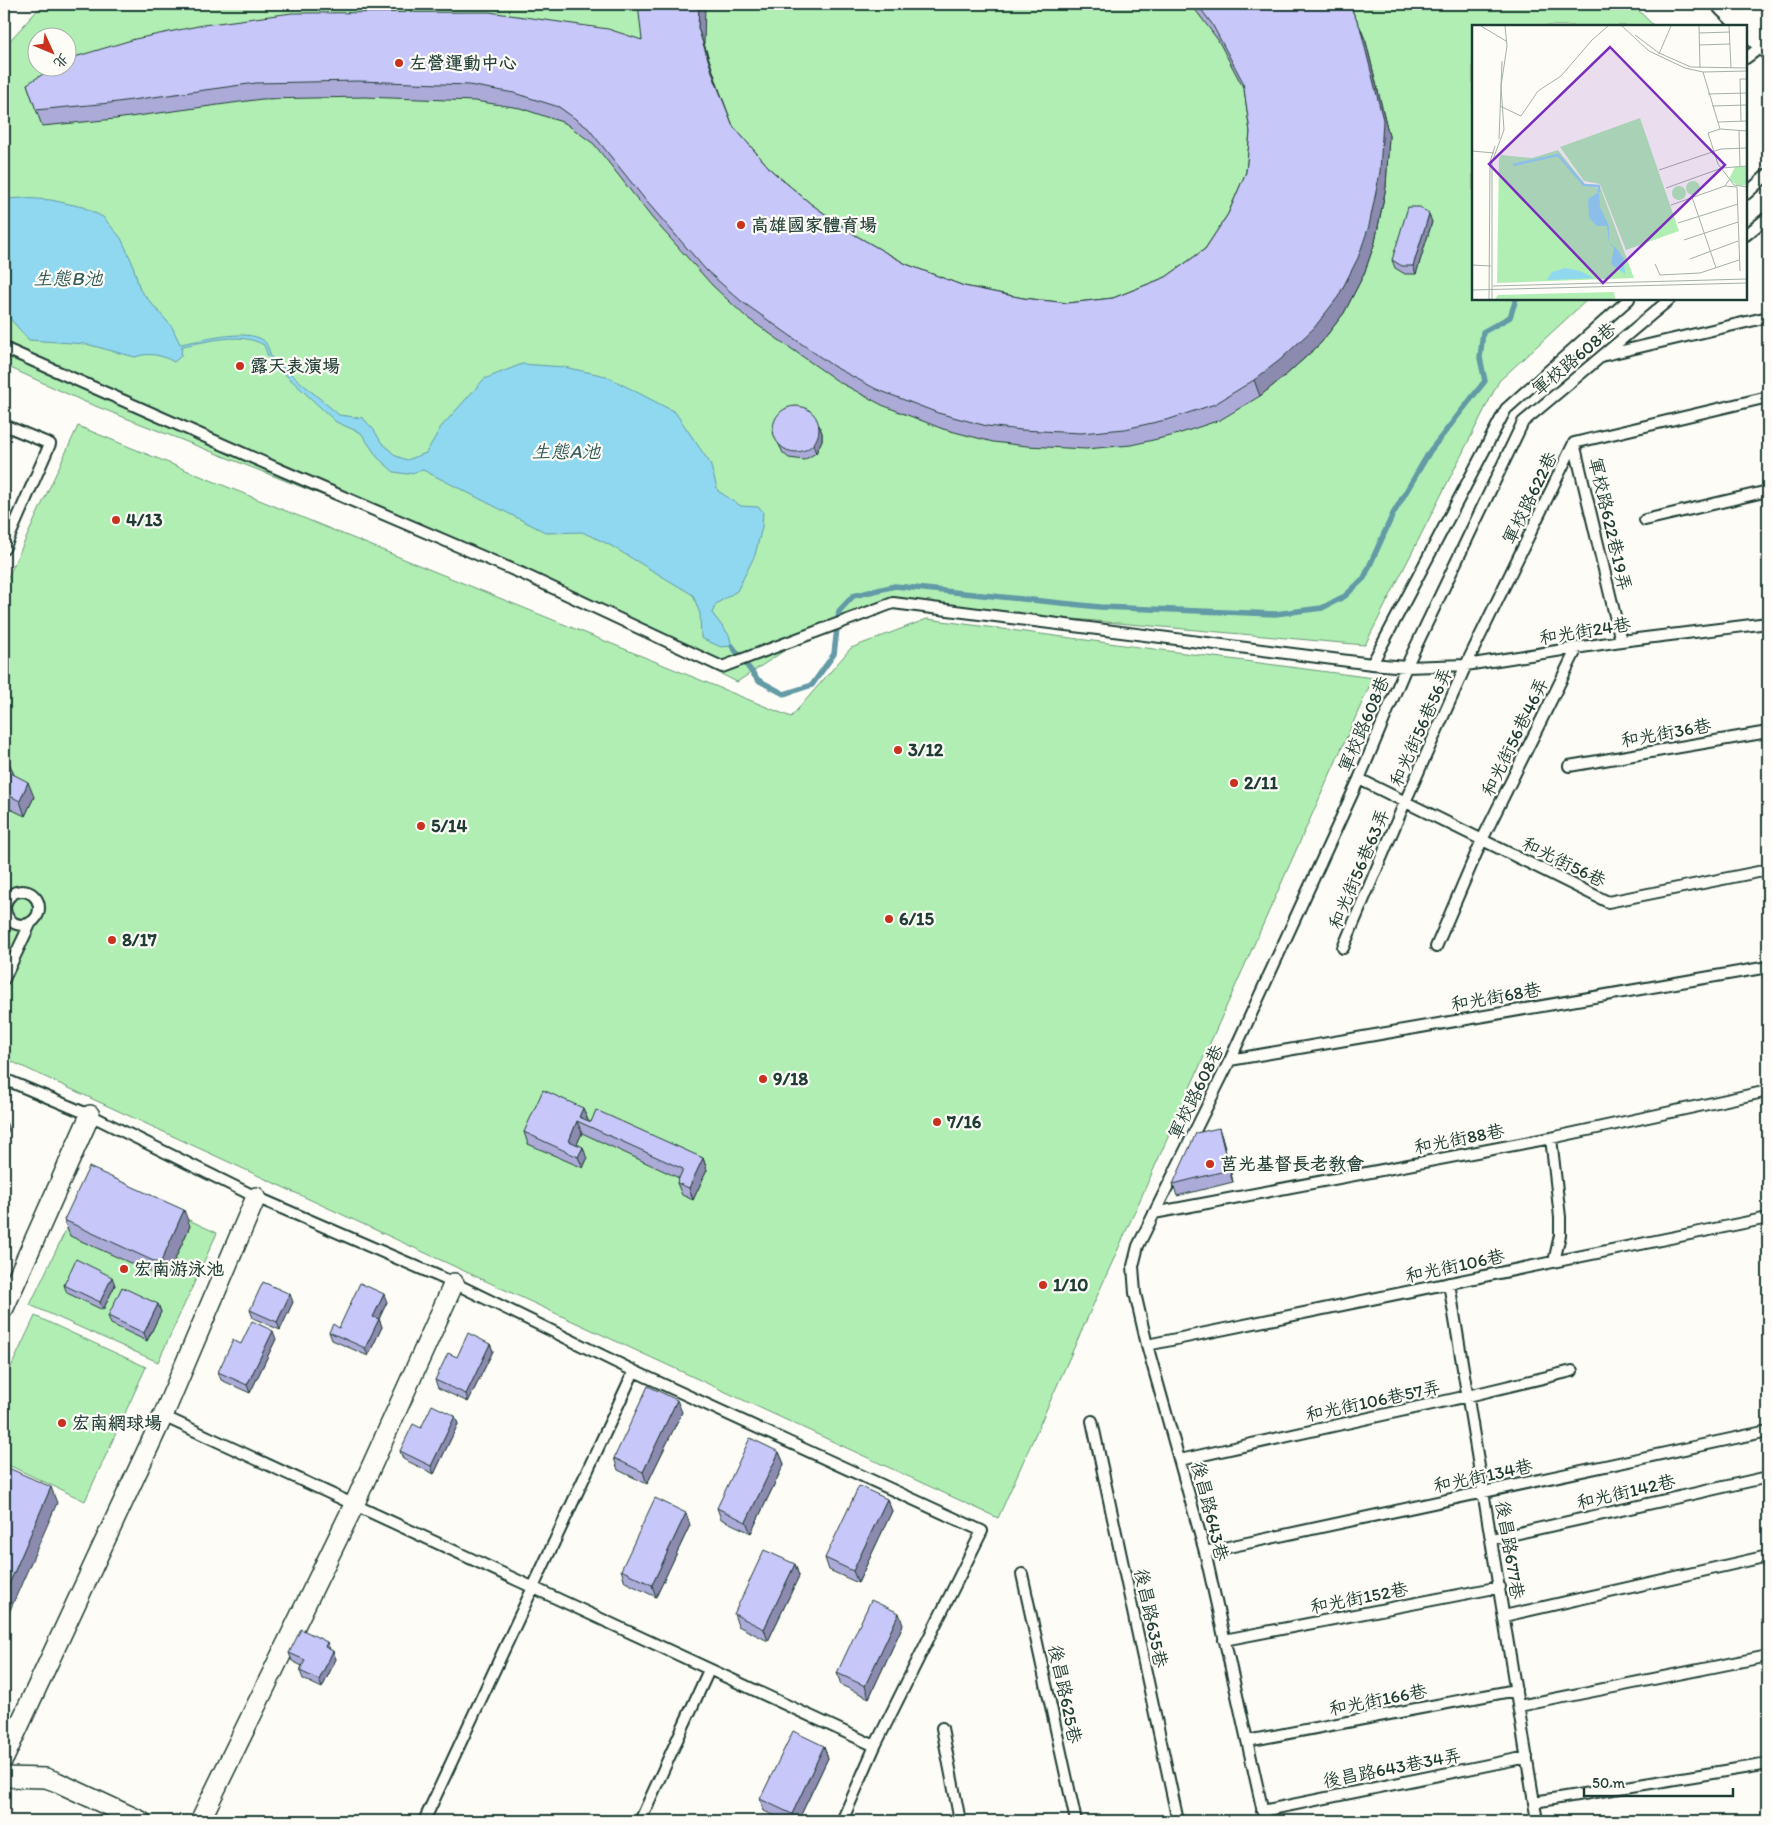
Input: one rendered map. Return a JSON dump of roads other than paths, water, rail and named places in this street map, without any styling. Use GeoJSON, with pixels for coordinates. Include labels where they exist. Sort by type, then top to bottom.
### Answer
{"type":"FeatureCollection","features":[{"type":"Feature","properties":{"kind":"street"},"geometry":{"type":"LineString","coordinates":[[1726,4],[1768,43]]}},
{"type":"Feature","properties":{"kind":"street"},"geometry":{"type":"LineString","coordinates":[[1759,4],[1768,13]]}},
{"type":"Feature","properties":{"kind":"street"},"geometry":{"type":"LineString","coordinates":[[4,1308],[90,1115]]}},
{"type":"Feature","properties":{"kind":"street"},"geometry":{"type":"LineString","coordinates":[[4,1758],[163,1416],[256,1196]]}},
{"type":"Feature","properties":{"kind":"street"},"geometry":{"type":"LineString","coordinates":[[200,1821],[354,1505],[454,1283]]}},
{"type":"Feature","properties":{"kind":"street"},"geometry":{"type":"LineString","coordinates":[[4,1777],[46,1778],[141,1821]]}},
{"type":"Feature","properties":{"kind":"lane"},"geometry":{"type":"LineString","coordinates":[[1747,57],[1768,43]]}},
{"type":"Feature","properties":{"kind":"lane"},"geometry":{"type":"LineString","coordinates":[[1747,193],[1768,174]]}},
{"type":"Feature","properties":{"kind":"lane"},"geometry":{"type":"LineString","coordinates":[[1747,234],[1768,216]]}},
{"type":"Feature","properties":{"kind":"lane"},"geometry":{"type":"LineString","coordinates":[[1372,664],[1506,409],[1628,300]]}},
{"type":"Feature","properties":{"kind":"lane","name":"軍校路608巷"},"geometry":{"type":"LineString","coordinates":[[1154,1213],[1230,1060],[1359,779],[1406,667],[1524,422],[1669,300]]}},
{"type":"Feature","properties":{"kind":"lane"},"geometry":{"type":"LineString","coordinates":[[1602,356],[1768,317]]}},
{"type":"Feature","properties":{"kind":"lane","name":"和光街24巷"},"geometry":{"type":"LineString","coordinates":[[4,348],[523,574],[722,667],[893,603],[1406,667],[1466,665],[1621,641],[1768,623]]}},
{"type":"Feature","properties":{"kind":"lane","name":"軍校路622巷"},"geometry":{"type":"LineString","coordinates":[[1466,665],[1574,443],[1768,397]]}},
{"type":"Feature","properties":{"kind":"lane"},"geometry":{"type":"LineString","coordinates":[[4,426],[50,444],[4,548]]}},
{"type":"Feature","properties":{"kind":"lane","name":"軍校路622巷19弄"},"geometry":{"type":"LineString","coordinates":[[1574,443],[1621,641]]}},
{"type":"Feature","properties":{"kind":"lane"},"geometry":{"type":"LineString","coordinates":[[1645,520],[1768,491]]}},
{"type":"Feature","properties":{"kind":"lane","name":"和光街56巷46弄"},"geometry":{"type":"LineString","coordinates":[[1436,947],[1482,840],[1577,648]]}},
{"type":"Feature","properties":{"kind":"lane","name":"和光街56巷56弄"},"geometry":{"type":"LineString","coordinates":[[1405,802],[1466,665]]}},
{"type":"Feature","properties":{"kind":"lane","name":"和光街36巷"},"geometry":{"type":"LineString","coordinates":[[1569,766],[1768,732]]}},
{"type":"Feature","properties":{"kind":"lane","name":"和光街56巷"},"geometry":{"type":"LineString","coordinates":[[1359,779],[1608,902],[1768,870]]}},
{"type":"Feature","properties":{"kind":"lane","name":"和光街56巷63弄"},"geometry":{"type":"LineString","coordinates":[[1343,948],[1405,802]]}},
{"type":"Feature","properties":{"kind":"lane"},"geometry":{"type":"LineString","coordinates":[[4,979],[31,922]]}},
{"type":"Feature","properties":{"kind":"lane","name":"和光街68巷"},"geometry":{"type":"LineString","coordinates":[[1230,1060],[1768,967]]}},
{"type":"Feature","properties":{"kind":"lane"},"geometry":{"type":"LineString","coordinates":[[4,1079],[90,1115],[256,1196],[454,1283],[634,1371],[982,1531],[875,1746],[842,1821]]}},
{"type":"Feature","properties":{"kind":"lane","name":"和光街88巷"},"geometry":{"type":"LineString","coordinates":[[1154,1213],[1551,1138],[1768,1091]]}},
{"type":"Feature","properties":{"kind":"lane"},"geometry":{"type":"LineString","coordinates":[[1551,1138],[1560,1226],[1554,1262]]}},
{"type":"Feature","properties":{"kind":"lane","name":"後昌路643巷"},"geometry":{"type":"LineString","coordinates":[[1154,1213],[1138,1246],[1133,1266],[1135,1292],[1147,1345],[1205,1552],[1263,1816]]}},
{"type":"Feature","properties":{"kind":"lane","name":"和光街106巷"},"geometry":{"type":"LineString","coordinates":[[1147,1345],[1768,1218]]}},
{"type":"Feature","properties":{"kind":"lane","name":"後昌路677巷"},"geometry":{"type":"LineString","coordinates":[[1450,1283],[1537,1821]]}},
{"type":"Feature","properties":{"kind":"lane"},"geometry":{"type":"LineString","coordinates":[[424,1821],[634,1371]]}},
{"type":"Feature","properties":{"kind":"lane","name":"和光街106巷57弄"},"geometry":{"type":"LineString","coordinates":[[1180,1460],[1572,1371]]}},
{"type":"Feature","properties":{"kind":"lane"},"geometry":{"type":"LineString","coordinates":[[163,1416],[875,1746]]}},
{"type":"Feature","properties":{"kind":"lane","name":"後昌路635巷"},"geometry":{"type":"LineString","coordinates":[[1092,1421],[1178,1821]]}},
{"type":"Feature","properties":{"kind":"lane","name":"和光街134巷"},"geometry":{"type":"LineString","coordinates":[[1205,1552],[1768,1430]]}},
{"type":"Feature","properties":{"kind":"lane","name":"和光街142巷"},"geometry":{"type":"LineString","coordinates":[[1492,1539],[1768,1477]]}},
{"type":"Feature","properties":{"kind":"lane"},"geometry":{"type":"LineString","coordinates":[[1504,1616],[1768,1556]]}},
{"type":"Feature","properties":{"kind":"lane","name":"後昌路625巷"},"geometry":{"type":"LineString","coordinates":[[1022,1574],[1076,1821]]}},
{"type":"Feature","properties":{"kind":"lane","name":"和光街152巷"},"geometry":{"type":"LineString","coordinates":[[1224,1640],[1500,1587]]}},
{"type":"Feature","properties":{"kind":"lane"},"geometry":{"type":"LineString","coordinates":[[1519,1706],[1768,1656]]}},
{"type":"Feature","properties":{"kind":"lane"},"geometry":{"type":"LineString","coordinates":[[640,1821],[709,1670]]}},
{"type":"Feature","properties":{"kind":"lane","name":"和光街166巷"},"geometry":{"type":"LineString","coordinates":[[1247,1741],[1516,1690]]}},
{"type":"Feature","properties":{"kind":"lane"},"geometry":{"type":"LineString","coordinates":[[942,1728],[960,1821]]}},
{"type":"Feature","properties":{"kind":"lane","name":"後昌路643巷34弄"},"geometry":{"type":"LineString","coordinates":[[1263,1816],[1527,1758]]}},
{"type":"Feature","properties":{"kind":"lane"},"geometry":{"type":"LineString","coordinates":[[1534,1802],[1768,1764]]}},
{"type":"Feature","properties":{"kind":"water","name":"生態A池"},"geometry":{"type":"Polygon","coordinates":[[[4,199],[51,200],[83,207],[103,217],[121,238],[132,262],[140,290],[172,327],[180,344],[234,335],[245,335],[263,340],[271,357],[339,415],[363,418],[374,430],[381,442],[396,456],[407,460],[426,453],[441,427],[484,379],[522,364],[564,367],[606,376],[675,412],[710,463],[718,491],[741,506],[758,507],[763,511],[762,527],[755,555],[737,591],[716,604],[712,613],[729,635],[732,646],[721,647],[701,638],[700,614],[693,595],[608,544],[582,532],[547,533],[423,470],[407,474],[394,472],[378,458],[361,433],[336,422],[274,364],[268,356],[264,345],[255,341],[234,338],[182,346],[181,356],[174,362],[155,355],[135,357],[86,344],[29,340],[4,312],[4,199]]]}},
{"type":"Feature","properties":{"kind":"waterway"},"geometry":{"type":"LineString","coordinates":[[732,646],[758,680],[784,694],[812,685],[834,654],[839,611],[853,596],[895,586],[1100,607],[1275,614],[1322,608],[1345,596],[1364,578],[1393,514],[1430,451],[1485,381],[1480,358],[1483,332],[1510,317],[1516,300]]}},
{"type":"Feature","properties":{"kind":"place","name":"左營運動中心"},"geometry":{"type":"Point","coordinates":[399,63]}},
{"type":"Feature","properties":{"kind":"place","name":"高雄國家體育場"},"geometry":{"type":"Point","coordinates":[741,225]}},
{"type":"Feature","properties":{"kind":"place","name":"露天表演場"},"geometry":{"type":"Point","coordinates":[240,366]}},
{"type":"Feature","properties":{"kind":"place","name":"4/13"},"geometry":{"type":"Point","coordinates":[116,520]}},
{"type":"Feature","properties":{"kind":"place","name":"3/12"},"geometry":{"type":"Point","coordinates":[898,750]}},
{"type":"Feature","properties":{"kind":"place","name":"2/11"},"geometry":{"type":"Point","coordinates":[1234,783]}},
{"type":"Feature","properties":{"kind":"place","name":"5/14"},"geometry":{"type":"Point","coordinates":[421,826]}},
{"type":"Feature","properties":{"kind":"place","name":"6/15"},"geometry":{"type":"Point","coordinates":[889,919]}},
{"type":"Feature","properties":{"kind":"place","name":"8/17"},"geometry":{"type":"Point","coordinates":[112,940]}},
{"type":"Feature","properties":{"kind":"place","name":"9/18"},"geometry":{"type":"Point","coordinates":[763,1079]}},
{"type":"Feature","properties":{"kind":"place","name":"7/16"},"geometry":{"type":"Point","coordinates":[937,1122]}},
{"type":"Feature","properties":{"kind":"place","name":"莒光基督長老教會"},"geometry":{"type":"Point","coordinates":[1210,1164]}},
{"type":"Feature","properties":{"kind":"place","name":"宏南游泳池"},"geometry":{"type":"Point","coordinates":[124,1269]}},
{"type":"Feature","properties":{"kind":"place","name":"1/10"},"geometry":{"type":"Point","coordinates":[1043,1285]}},
{"type":"Feature","properties":{"kind":"place","name":"宏南網球場"},"geometry":{"type":"Point","coordinates":[62,1423]}},
{"type":"Feature","properties":{"kind":"water label","name":"生態B池"},"geometry":{"type":"Point","coordinates":[68,278]}}]}
